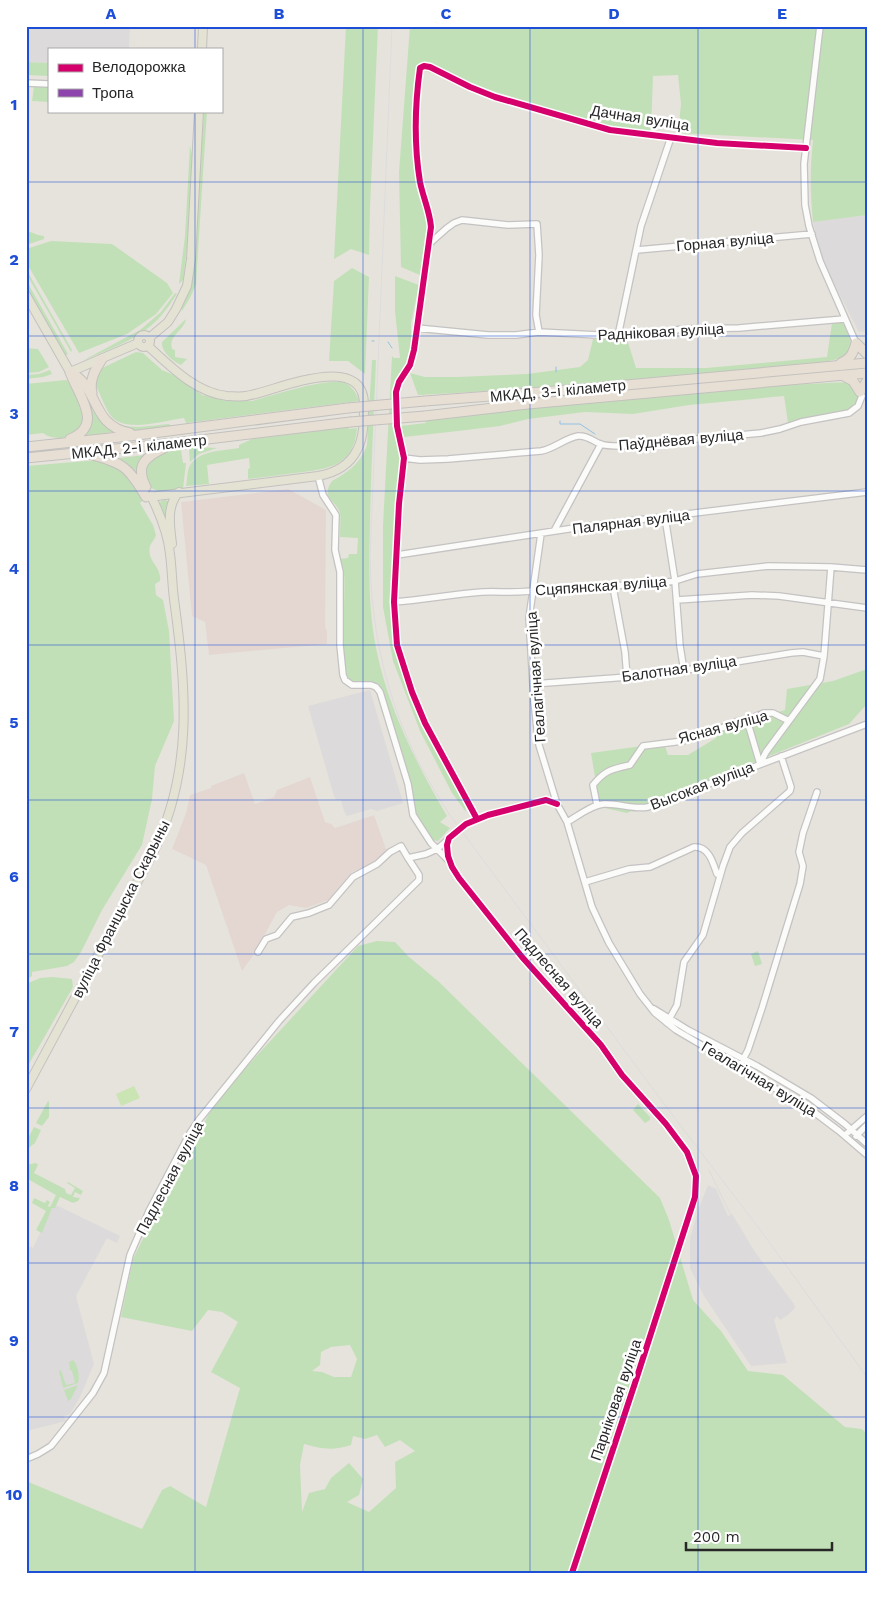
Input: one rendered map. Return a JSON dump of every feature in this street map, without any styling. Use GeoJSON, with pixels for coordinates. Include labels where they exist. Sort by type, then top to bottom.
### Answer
{"type":"FeatureCollection","features":[{"type":"Feature","properties":{"kind":"highway"},"geometry":{"type":"LineString","coordinates":[[856,343],[867,354]]}},
{"type":"Feature","properties":{"kind":"highway"},"geometry":{"type":"LineString","coordinates":[[836,366],[851,357],[856,343]]}},
{"type":"Feature","properties":{"kind":"highway"},"geometry":{"type":"LineString","coordinates":[[93,398],[91,383],[95,370],[102,359]]}},
{"type":"Feature","properties":{"kind":"highway","name":"МКАД, 3-і кіламетр"},"geometry":{"type":"LineString","coordinates":[[249,421],[425,400],[593,388],[867,363]]}},
{"type":"Feature","properties":{"kind":"highway"},"geometry":{"type":"LineString","coordinates":[[70,372],[80,376],[101,415],[110,425],[120,431],[138,435]]}},
{"type":"Feature","properties":{"kind":"highway"},"geometry":{"type":"LineString","coordinates":[[53,444],[79,434],[85,427],[88,419],[87,410],[70,372]]}},
{"type":"Feature","properties":{"kind":"highway","name":"МКАД, 3-і кіламетр"},"geometry":{"type":"LineString","coordinates":[[251,433],[528,404],[867,373]]}},
{"type":"Feature","properties":{"kind":"highway"},"geometry":{"type":"LineString","coordinates":[[842,375],[853,381],[863,395]]}},
{"type":"Feature","properties":{"kind":"highway"},"geometry":{"type":"LineString","coordinates":[[863,395],[867,382]]}},
{"type":"Feature","properties":{"kind":"highway","name":"МКАД, 2-і кіламетр"},"geometry":{"type":"LineString","coordinates":[[26,447],[249,421]]}},
{"type":"Feature","properties":{"kind":"highway","name":"МКАД, 2-і кіламетр"},"geometry":{"type":"LineString","coordinates":[[26,458],[175,443],[251,433]]}},
{"type":"Feature","properties":{"kind":"highway"},"geometry":{"type":"LineString","coordinates":[[148,497],[142,480],[142,465],[152,453],[175,443]]}},
{"type":"Feature","properties":{"kind":"highway"},"geometry":{"type":"LineString","coordinates":[[84,453],[120,463],[136,480],[148,497]]}},
{"type":"Feature","properties":{"kind":"main road"},"geometry":{"type":"LineString","coordinates":[[202,48],[203,26]]}},
{"type":"Feature","properties":{"kind":"main road"},"geometry":{"type":"LineString","coordinates":[[148,342],[168,322],[187,286],[192,259],[199,112]]}},
{"type":"Feature","properties":{"kind":"main road"},"geometry":{"type":"LineString","coordinates":[[26,295],[70,372],[138,343],[142,335],[171,367],[189,380],[212,392],[226,396],[246,396],[324,376],[338,376],[352,382],[361,391],[364,400],[363,429],[360,443],[354,456],[348,463],[334,472],[318,476],[148,497]]}},
{"type":"Feature","properties":{"kind":"main road"},"geometry":{"type":"LineString","coordinates":[[171,567],[170,509],[179,492]]}},
{"type":"Feature","properties":{"kind":"main road","name":"вуліца Францыска Скарыны"},"geometry":{"type":"LineString","coordinates":[[26,1089],[28,1080],[150,858],[164,829],[175,796],[182,759],[185,715],[183,672],[171,567],[148,497]]}},
{"type":"Feature","properties":{"kind":"street"},"geometry":{"type":"LineString","coordinates":[[820,26],[804,164],[807,216],[820,261],[856,343]]}},
{"type":"Feature","properties":{"kind":"street","name":"Дачная вуліца"},"geometry":{"type":"LineString","coordinates":[[429,244],[430,220],[420,182],[417,155],[417,101],[420,68],[424,66],[495,97],[601,128],[671,138],[806,148]]}},
{"type":"Feature","properties":{"kind":"street"},"geometry":{"type":"LineString","coordinates":[[26,83],[48,84]]}},
{"type":"Feature","properties":{"kind":"street"},"geometry":{"type":"LineString","coordinates":[[618,336],[641,226],[671,138]]}},
{"type":"Feature","properties":{"kind":"street"},"geometry":{"type":"LineString","coordinates":[[477,819],[429,732],[414,698],[397,644],[394,602],[404,458],[396,426],[396,392],[399,382],[413,357],[429,244],[454,222],[462,220],[508,225],[537,224],[539,255],[536,315],[539,332]]}},
{"type":"Feature","properties":{"kind":"street","name":"Горная вуліца"},"geometry":{"type":"LineString","coordinates":[[637,250],[812,234]]}},
{"type":"Feature","properties":{"kind":"street","name":"Радніковая вуліца"},"geometry":{"type":"LineString","coordinates":[[417,328],[488,335],[539,332],[618,336],[646,335],[682,329],[739,328],[844,319]]}},
{"type":"Feature","properties":{"kind":"street","name":"Паўднёвая вуліца"},"geometry":{"type":"LineString","coordinates":[[404,458],[434,460],[550,450],[580,436],[587,437],[601,444],[620,446],[775,430],[801,422],[849,413],[858,406],[863,395]]}},
{"type":"Feature","properties":{"kind":"street"},"geometry":{"type":"LineString","coordinates":[[554,531],[601,444]]}},
{"type":"Feature","properties":{"kind":"street"},"geometry":{"type":"LineString","coordinates":[[318,476],[323,495],[336,515],[336,556],[340,572],[340,645],[343,675],[345,680],[352,685],[371,685],[380,692],[408,784],[413,815],[422,831],[450,862]]}},
{"type":"Feature","properties":{"kind":"street","name":"Палярная вуліца"},"geometry":{"type":"LineString","coordinates":[[396,555],[554,531],[867,492]]}},
{"type":"Feature","properties":{"kind":"street"},"geometry":{"type":"LineString","coordinates":[[665,517],[675,581],[684,671]]}},
{"type":"Feature","properties":{"kind":"street","name":"Геалагічная вуліца"},"geometry":{"type":"LineString","coordinates":[[541,534],[529,618],[540,745],[557,804],[567,822],[592,907],[609,943],[635,987],[650,1006],[669,1021],[739,1067],[810,1109],[845,1135],[867,1155]]}},
{"type":"Feature","properties":{"kind":"street","name":"Сцяпянская вуліца"},"geometry":{"type":"LineString","coordinates":[[394,602],[480,592],[533,592],[543,589],[612,587],[675,581],[697,574],[768,566],[831,567],[867,570]]}},
{"type":"Feature","properties":{"kind":"street","name":"Ясная вуліца"},"geometry":{"type":"LineString","coordinates":[[597,805],[593,784],[609,770],[630,765],[643,746],[683,741],[769,712],[789,721],[820,679],[824,656],[831,567]]}},
{"type":"Feature","properties":{"kind":"street"},"geometry":{"type":"LineString","coordinates":[[612,587],[628,677]]}},
{"type":"Feature","properties":{"kind":"street"},"geometry":{"type":"LineString","coordinates":[[677,600],[766,596],[867,608]]}},
{"type":"Feature","properties":{"kind":"street","name":"Балотная вуліца"},"geometry":{"type":"LineString","coordinates":[[534,684],[684,671],[790,653],[803,652],[824,656]]}},
{"type":"Feature","properties":{"kind":"street"},"geometry":{"type":"LineString","coordinates":[[747,720],[760,764]]}},
{"type":"Feature","properties":{"kind":"street"},"geometry":{"type":"LineString","coordinates":[[760,764],[766,752],[789,721]]}},
{"type":"Feature","properties":{"kind":"street","name":"Высокая вуліца"},"geometry":{"type":"LineString","coordinates":[[597,805],[610,804],[635,808],[648,807],[867,724]]}},
{"type":"Feature","properties":{"kind":"street"},"geometry":{"type":"LineString","coordinates":[[669,1021],[677,1005],[684,962],[703,935],[726,854],[734,841],[790,791],[791,787],[781,756]]}},
{"type":"Feature","properties":{"kind":"street"},"geometry":{"type":"LineString","coordinates":[[739,1067],[762,1008],[800,884],[803,866],[799,852],[803,833],[817,792]]}},
{"type":"Feature","properties":{"kind":"street"},"geometry":{"type":"LineString","coordinates":[[258,952],[266,939],[277,935],[292,917],[329,905],[353,876],[377,864],[400,846],[408,858],[437,849],[466,824],[477,819],[546,800],[557,804]]}},
{"type":"Feature","properties":{"kind":"street"},"geometry":{"type":"LineString","coordinates":[[567,822],[597,805]]}},
{"type":"Feature","properties":{"kind":"street","name":"Падлесная вуліца"},"geometry":{"type":"LineString","coordinates":[[449,838],[447,850],[450,862],[459,878],[510,941],[601,1045],[622,1074],[666,1124],[687,1152],[697,1184],[695,1197],[683,1235]]}},
{"type":"Feature","properties":{"kind":"street"},"geometry":{"type":"LineString","coordinates":[[585,882],[629,869],[650,867],[694,847],[699,847],[708,853],[720,876]]}},
{"type":"Feature","properties":{"kind":"street","name":"Падлесная вуліца"},"geometry":{"type":"LineString","coordinates":[[26,1458],[38,1454],[51,1446],[100,1382],[104,1373],[130,1255],[149,1211],[190,1133],[279,1021],[314,983],[419,880],[419,875],[408,858]]}},
{"type":"Feature","properties":{"kind":"street","name":"Геалагічная вуліца"},"geometry":{"type":"LineString","coordinates":[[669,1021],[743,1058],[812,1098],[867,1144]]}},
{"type":"Feature","properties":{"kind":"street"},"geometry":{"type":"LineString","coordinates":[[845,1135],[867,1116]]}},
{"type":"Feature","properties":{"kind":"street"},"geometry":{"type":"LineString","coordinates":[[851,1141],[867,1125]]}},
{"type":"Feature","properties":{"kind":"street","name":"Парніковая вуліца"},"geometry":{"type":"LineString","coordinates":[[572,1573],[683,1235]]}},
{"type":"Feature","properties":{"kind":"shaded area"},"geometry":{"type":"Polygon","coordinates":[[[26,26],[130,26],[129,48],[48,48],[48,63],[26,62],[26,26]]]}},
{"type":"Feature","properties":{"kind":"shaded area"},"geometry":{"type":"Polygon","coordinates":[[[867,215],[867,331],[859,332],[828,272],[813,222],[867,215]]]}},
{"type":"Feature","properties":{"kind":"shaded area"},"geometry":{"type":"Polygon","coordinates":[[[288,489],[326,510],[325,627],[327,631],[327,644],[209,655],[205,622],[192,616],[181,502],[288,489]]]}},
{"type":"Feature","properties":{"kind":"shaded area"},"geometry":{"type":"Polygon","coordinates":[[[370,690],[403,803],[377,811],[371,809],[347,816],[341,800],[336,800],[334,796],[308,706],[370,690]]]}},
{"type":"Feature","properties":{"kind":"shaded area"},"geometry":{"type":"Polygon","coordinates":[[[244,773],[255,804],[274,797],[277,790],[310,777],[325,822],[335,828],[374,815],[388,851],[381,859],[352,872],[328,900],[306,908],[289,905],[277,912],[254,954],[242,971],[206,865],[172,849],[186,813],[190,795],[244,773]]]}},
{"type":"Feature","properties":{"kind":"shaded area"},"geometry":{"type":"Polygon","coordinates":[[[708,1185],[716,1189],[728,1216],[732,1214],[755,1252],[794,1304],[795,1308],[788,1315],[780,1320],[777,1316],[774,1320],[787,1363],[751,1366],[704,1296],[690,1268],[690,1238],[708,1185]]]}},
{"type":"Feature","properties":{"kind":"shaded area"},"geometry":{"type":"Polygon","coordinates":[[[56,1205],[120,1236],[117,1243],[107,1238],[76,1296],[94,1364],[80,1397],[70,1414],[64,1416],[66,1421],[26,1431],[26,1253],[30,1246],[33,1248],[52,1207],[56,1205]]]}},
{"type":"Feature","properties":{"kind":"green space"},"geometry":{"type":"Polygon","coordinates":[[[346,26],[378,26],[369,255],[351,249],[334,259],[346,26]]]}},
{"type":"Feature","properties":{"kind":"green space"},"geometry":{"type":"Polygon","coordinates":[[[410,26],[867,26],[867,215],[813,222],[811,161],[813,140],[678,133],[681,104],[678,75],[653,76],[651,131],[610,126],[418,69],[413,160],[427,225],[420,275],[401,267],[399,172],[410,26]]]}},
{"type":"Feature","properties":{"kind":"green space"},"geometry":{"type":"Polygon","coordinates":[[[26,62],[48,63],[48,76],[26,75],[26,62]]]}},
{"type":"Feature","properties":{"kind":"green space"},"geometry":{"type":"Polygon","coordinates":[[[34,86],[48,87],[48,102],[32,101],[34,86]]]}},
{"type":"Feature","properties":{"kind":"green space"},"geometry":{"type":"Polygon","coordinates":[[[204,112],[207,112],[196,284],[182,311],[181,307],[191,285],[204,112]]]}},
{"type":"Feature","properties":{"kind":"green space"},"geometry":{"type":"Polygon","coordinates":[[[190,145],[192,155],[187,249],[183,280],[179,284],[185,236],[190,145]]]}},
{"type":"Feature","properties":{"kind":"green space"},"geometry":{"type":"Polygon","coordinates":[[[26,231],[44,236],[44,239],[26,245],[26,231]]]}},
{"type":"Feature","properties":{"kind":"green space"},"geometry":{"type":"Polygon","coordinates":[[[51,241],[112,244],[167,283],[173,293],[156,314],[127,334],[79,353],[26,262],[26,249],[51,241]]]}},
{"type":"Feature","properties":{"kind":"green space"},"geometry":{"type":"Polygon","coordinates":[[[352,268],[369,277],[365,374],[348,361],[329,361],[334,281],[352,268]]]}},
{"type":"Feature","properties":{"kind":"green space"},"geometry":{"type":"Polygon","coordinates":[[[26,269],[72,350],[71,352],[26,273],[26,269]]]}},
{"type":"Feature","properties":{"kind":"green space"},"geometry":{"type":"Polygon","coordinates":[[[395,276],[419,285],[411,323],[411,357],[392,394],[392,426],[400,455],[392,602],[392,636],[410,699],[423,729],[465,802],[466,812],[452,793],[420,731],[393,661],[383,607],[383,525],[392,356],[400,358],[395,311],[395,276]]]}},
{"type":"Feature","properties":{"kind":"green space"},"geometry":{"type":"Polygon","coordinates":[[[26,280],[68,354],[65,356],[26,288],[26,280]]]}},
{"type":"Feature","properties":{"kind":"green space"},"geometry":{"type":"Polygon","coordinates":[[[175,293],[177,294],[158,319],[139,335],[82,361],[140,330],[161,312],[175,293]]]}},
{"type":"Feature","properties":{"kind":"green space"},"geometry":{"type":"Polygon","coordinates":[[[186,319],[171,344],[172,349],[175,350],[175,357],[187,359],[181,365],[165,353],[162,342],[186,319]]]}},
{"type":"Feature","properties":{"kind":"green space"},"geometry":{"type":"Polygon","coordinates":[[[840,322],[844,324],[851,342],[851,350],[844,356],[834,360],[811,364],[762,370],[591,384],[418,395],[410,373],[425,377],[457,377],[527,374],[580,367],[588,360],[593,339],[627,339],[636,368],[706,368],[827,357],[832,323],[840,322]]]}},
{"type":"Feature","properties":{"kind":"green space"},"geometry":{"type":"Polygon","coordinates":[[[26,348],[38,349],[49,367],[39,372],[26,373],[26,348]]]}},
{"type":"Feature","properties":{"kind":"green space"},"geometry":{"type":"Polygon","coordinates":[[[136,352],[143,353],[162,370],[174,375],[202,395],[226,401],[252,401],[313,385],[337,382],[350,386],[356,393],[359,401],[186,423],[184,418],[136,425],[118,422],[112,417],[105,406],[96,386],[96,381],[100,369],[136,352]]]}},
{"type":"Feature","properties":{"kind":"green space"},"geometry":{"type":"Polygon","coordinates":[[[372,360],[376,360],[369,554],[373,633],[381,670],[404,735],[447,816],[440,822],[450,828],[438,841],[432,840],[416,816],[382,691],[373,682],[356,682],[349,678],[344,659],[344,572],[340,559],[348,558],[349,554],[357,554],[358,538],[340,537],[340,513],[328,495],[328,491],[332,481],[348,471],[357,462],[367,445],[372,360]]]}},
{"type":"Feature","properties":{"kind":"green space"},"geometry":{"type":"Polygon","coordinates":[[[50,370],[52,374],[26,379],[26,375],[39,374],[50,370]]]}},
{"type":"Feature","properties":{"kind":"green space"},"geometry":{"type":"Polygon","coordinates":[[[66,380],[71,382],[84,408],[86,419],[83,426],[72,435],[64,437],[57,438],[43,433],[26,435],[26,384],[66,380]]]}},
{"type":"Feature","properties":{"kind":"green space"},"geometry":{"type":"Polygon","coordinates":[[[848,382],[859,398],[850,409],[788,423],[784,396],[689,405],[633,414],[585,412],[528,419],[500,426],[404,437],[400,426],[426,423],[426,418],[767,386],[848,382]]]}},
{"type":"Feature","properties":{"kind":"green space"},"geometry":{"type":"Polygon","coordinates":[[[79,386],[97,417],[113,432],[84,436],[91,416],[79,386]]]}},
{"type":"Feature","properties":{"kind":"green space"},"geometry":{"type":"Polygon","coordinates":[[[94,389],[104,411],[115,422],[129,427],[169,424],[171,426],[133,431],[107,422],[94,389]]]}},
{"type":"Feature","properties":{"kind":"green space"},"geometry":{"type":"Polygon","coordinates":[[[349,427],[349,429],[357,428],[355,441],[351,451],[337,464],[307,472],[249,479],[249,458],[207,465],[209,484],[186,486],[191,464],[202,455],[239,448],[239,445],[252,439],[349,427]]]}},
{"type":"Feature","properties":{"kind":"green space"},"geometry":{"type":"Polygon","coordinates":[[[198,447],[217,448],[199,454],[190,462],[189,449],[181,450],[183,463],[186,463],[183,489],[158,491],[149,487],[143,470],[158,452],[198,447]]]}},
{"type":"Feature","properties":{"kind":"green space"},"geometry":{"type":"Polygon","coordinates":[[[145,455],[138,476],[129,465],[119,458],[145,455]]]}},
{"type":"Feature","properties":{"kind":"green space"},"geometry":{"type":"Polygon","coordinates":[[[98,460],[119,466],[145,499],[140,503],[153,525],[156,535],[149,551],[159,571],[160,581],[155,584],[156,595],[163,600],[169,631],[174,721],[155,766],[152,799],[142,845],[102,910],[81,952],[74,962],[67,966],[32,972],[32,976],[26,980],[26,466],[98,460]]]}},
{"type":"Feature","properties":{"kind":"green space"},"geometry":{"type":"Polygon","coordinates":[[[164,500],[169,501],[170,530],[159,507],[160,502],[164,500]]]}},
{"type":"Feature","properties":{"kind":"green space"},"geometry":{"type":"Polygon","coordinates":[[[867,669],[867,704],[849,724],[627,813],[600,807],[591,753],[664,743],[668,755],[688,755],[716,738],[717,731],[785,710],[787,689],[833,681],[867,669]]]}},
{"type":"Feature","properties":{"kind":"green space"},"geometry":{"type":"Polygon","coordinates":[[[377,941],[395,942],[409,957],[438,981],[660,1198],[669,1220],[693,1300],[721,1331],[748,1371],[783,1375],[845,1427],[862,1429],[867,1434],[867,1573],[26,1573],[26,1481],[142,1529],[162,1490],[170,1486],[206,1507],[240,1388],[211,1372],[238,1322],[222,1312],[208,1310],[192,1331],[121,1317],[133,1259],[163,1198],[217,1099],[358,946],[377,941]],[[350,1345],[331,1347],[321,1352],[320,1365],[312,1371],[322,1372],[334,1377],[351,1377],[357,1359],[350,1345]],[[377,1435],[365,1439],[353,1436],[351,1445],[333,1449],[304,1444],[300,1465],[302,1512],[309,1493],[325,1489],[331,1478],[349,1463],[363,1479],[359,1495],[347,1502],[369,1512],[396,1488],[395,1462],[415,1451],[400,1440],[385,1447],[377,1435]]]}},
{"type":"Feature","properties":{"kind":"green space"},"geometry":{"type":"Polygon","coordinates":[[[758,951],[762,964],[755,966],[751,954],[758,951]]]}},
{"type":"Feature","properties":{"kind":"green space"},"geometry":{"type":"Polygon","coordinates":[[[40,978],[72,979],[73,987],[29,1064],[26,1064],[26,984],[40,978]]]}},
{"type":"Feature","properties":{"kind":"green space"},"geometry":{"type":"Polygon","coordinates":[[[134,1086],[140,1098],[121,1106],[116,1094],[134,1086]]]}},
{"type":"Feature","properties":{"kind":"green space"},"geometry":{"type":"Polygon","coordinates":[[[48,1101],[49,1117],[42,1126],[36,1123],[48,1101]]]}},
{"type":"Feature","properties":{"kind":"green space"},"geometry":{"type":"Polygon","coordinates":[[[638,1104],[650,1117],[650,1120],[645,1123],[633,1110],[638,1104]]]}},
{"type":"Feature","properties":{"kind":"green space"},"geometry":{"type":"Polygon","coordinates":[[[34,1127],[41,1130],[35,1143],[26,1150],[26,1142],[34,1127]]]}},
{"type":"Feature","properties":{"kind":"green space"},"geometry":{"type":"Polygon","coordinates":[[[36,1163],[38,1165],[34,1173],[65,1189],[66,1193],[71,1195],[75,1188],[68,1182],[83,1191],[81,1195],[75,1192],[73,1197],[80,1198],[73,1203],[60,1197],[55,1208],[52,1208],[42,1233],[36,1230],[46,1211],[32,1203],[34,1198],[45,1203],[47,1200],[50,1202],[48,1206],[50,1207],[56,1195],[26,1178],[26,1165],[36,1163]]]}},
{"type":"Feature","properties":{"kind":"green space"},"geometry":{"type":"Polygon","coordinates":[[[73,1360],[78,1371],[78,1383],[63,1388],[59,1371],[61,1370],[66,1385],[75,1383],[72,1371],[69,1369],[69,1362],[73,1360]]]}},
{"type":"Feature","properties":{"kind":"green space"},"geometry":{"type":"Polygon","coordinates":[[[78,1385],[71,1399],[68,1401],[64,1390],[78,1385]]]}},
{"type":"Feature","properties":{"kind":"waterway"},"geometry":{"type":"LineString","coordinates":[[388,342],[392,348]]}},
{"type":"Feature","properties":{"kind":"waterway"},"geometry":{"type":"LineString","coordinates":[[556,367],[556,372]]}},
{"type":"Feature","properties":{"kind":"waterway"},"geometry":{"type":"LineString","coordinates":[[560,421],[560,424],[580,424],[595,434]]}},
{"type":"Feature","properties":{"kind":"railway"},"geometry":{"type":"LineString","coordinates":[[392,26],[370,556],[373,611],[377,637],[398,715],[420,765],[449,814],[764,1235],[867,1377]]}},
{"type":"Feature","properties":{"kind":"railway"},"geometry":{"type":"LineString","coordinates":[[709,1170],[749,1255],[764,1309]]}},
{"type":"Feature","properties":{"kind":"railway"},"geometry":{"type":"LineString","coordinates":[[752,1251],[776,1283]]}},
{"type":"Feature","properties":{"kind":"marked path"},"geometry":{"type":"LineString","coordinates":[[738,721],[764,713]]}},
{"type":"Feature","properties":{"kind":"cycle path"},"geometry":{"type":"LineString","coordinates":[[477,819],[425,723],[412,692],[397,645],[394,602],[399,504],[404,458],[397,426],[396,392],[399,382],[410,365],[414,350],[431,227],[420,182],[417,154],[416,110],[420,68],[424,66],[430,67],[495,97],[610,130],[717,143],[806,148]]}},
{"type":"Feature","properties":{"kind":"cycle path"},"geometry":{"type":"LineString","coordinates":[[557,804],[546,800],[488,815],[466,824],[449,838],[447,845],[448,856],[452,867],[522,957],[601,1045],[622,1075],[666,1124],[687,1152],[696,1176],[695,1197],[572,1573]]}}]}
